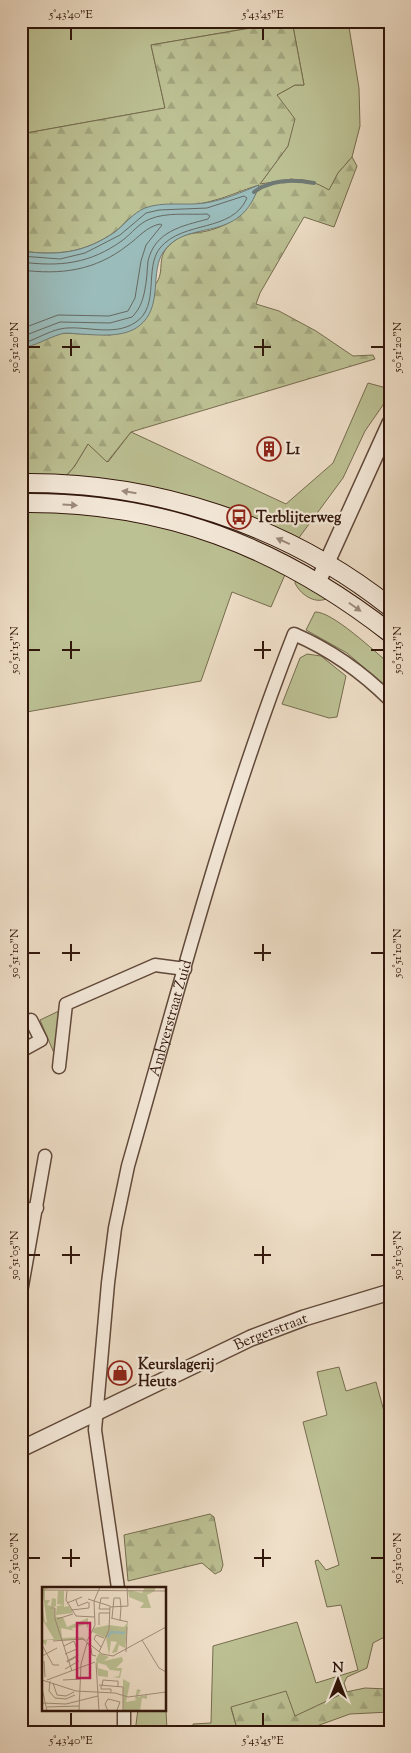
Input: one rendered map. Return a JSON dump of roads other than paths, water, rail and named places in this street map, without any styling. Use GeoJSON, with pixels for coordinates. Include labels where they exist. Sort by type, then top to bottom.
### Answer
{"type":"FeatureCollection","features":[{"type":"Feature","properties":{"kind":"main road"},"geometry":{"type":"LineString","coordinates":[[21,483],[98,487],[171,501],[260,530],[354,579],[390,607]]}},
{"type":"Feature","properties":{"kind":"main road"},"geometry":{"type":"LineString","coordinates":[[21,503],[108,508],[176,522],[247,546],[318,582],[390,633]]}},
{"type":"Feature","properties":{"kind":"street"},"geometry":{"type":"LineString","coordinates":[[318,582],[390,423]]}},
{"type":"Feature","properties":{"kind":"street","name":"Ambyerstraat Zuid"},"geometry":{"type":"LineString","coordinates":[[118,1587],[96,1438],[108,1283],[122,1189],[184,969],[246,762],[294,634],[318,645],[345,661],[390,700]]}},
{"type":"Feature","properties":{"kind":"street"},"geometry":{"type":"LineString","coordinates":[[59,1067],[66,1004],[155,965],[184,969]]}},
{"type":"Feature","properties":{"kind":"street"},"geometry":{"type":"LineString","coordinates":[[21,1025],[31,1020],[41,1040],[21,1050]]}},
{"type":"Feature","properties":{"kind":"street"},"geometry":{"type":"LineString","coordinates":[[21,1292],[44,1156]]}},
{"type":"Feature","properties":{"kind":"street"},"geometry":{"type":"LineString","coordinates":[[21,1211],[36,1208]]}},
{"type":"Feature","properties":{"kind":"street","name":"Bergerstraat"},"geometry":{"type":"LineString","coordinates":[[21,1449],[251,1338],[304,1318],[390,1292]]}},
{"type":"Feature","properties":{"kind":"street"},"geometry":{"type":"LineString","coordinates":[[124,1710],[124,1732]]}},
{"type":"Feature","properties":{"kind":"water"},"geometry":{"type":"Polygon","coordinates":[[[259,185],[250,204],[240,216],[227,224],[187,235],[174,241],[164,251],[157,268],[154,299],[151,309],[147,318],[139,326],[133,330],[111,335],[63,333],[32,346],[21,348],[21,251],[59,253],[81,249],[115,232],[145,208],[167,204],[212,202],[259,185]]]}},
{"type":"Feature","properties":{"kind":"waterway"},"geometry":{"type":"LineString","coordinates":[[254,192],[275,182],[298,181],[314,183]]}},
{"type":"Feature","properties":{"kind":"place","name":"L1"},"geometry":{"type":"Point","coordinates":[269,449]}},
{"type":"Feature","properties":{"kind":"place","name":"Terblijterweg"},"geometry":{"type":"Point","coordinates":[239,517]}},
{"type":"Feature","properties":{"kind":"place","name":"Keurslagerij Heuts"},"geometry":{"type":"Point","coordinates":[120,1373]}}]}
